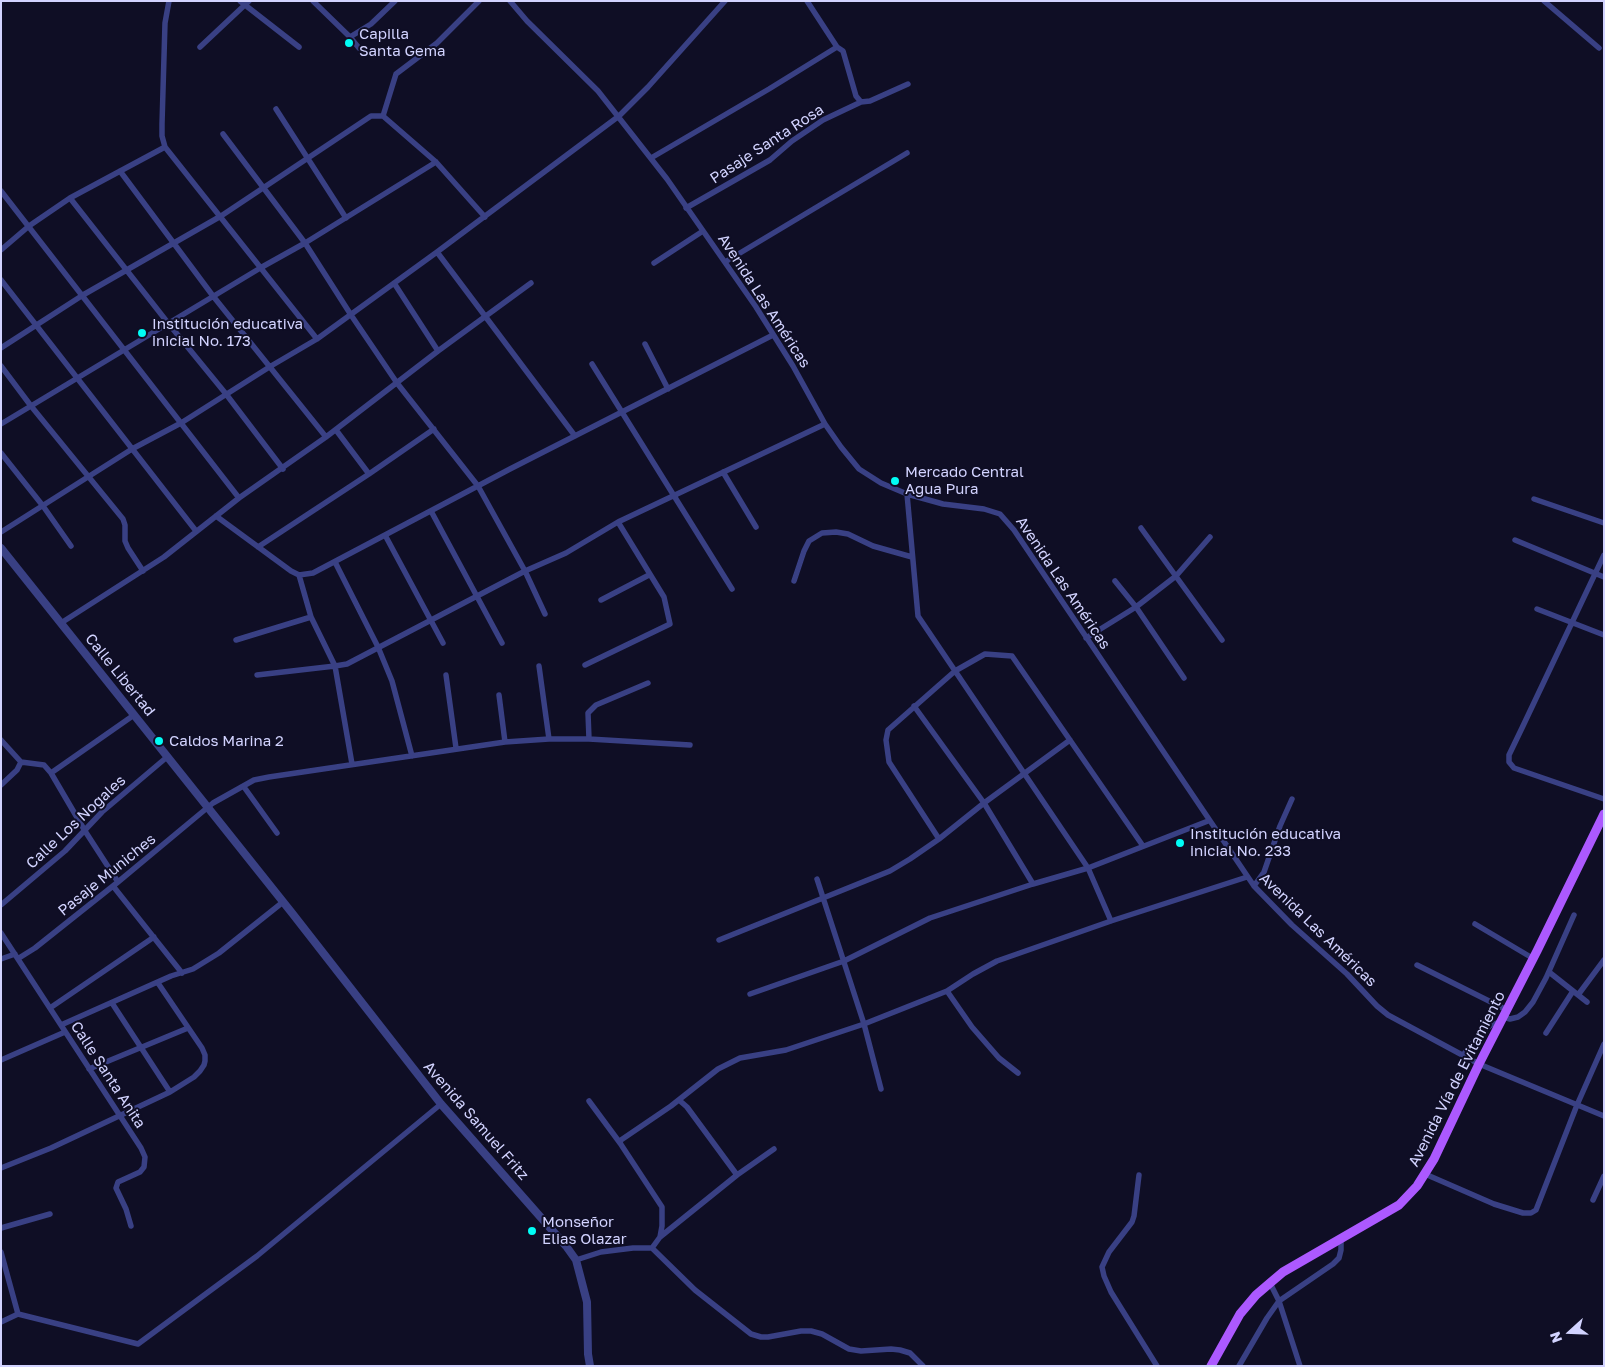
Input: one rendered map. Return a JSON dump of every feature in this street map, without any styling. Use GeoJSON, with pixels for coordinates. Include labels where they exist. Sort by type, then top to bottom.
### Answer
{"type":"FeatureCollection","features":[{"type":"Feature","properties":{"kind":"main road","name":"Avenida Vía de Evitamiento"},"geometry":{"type":"LineString","coordinates":[[1211,1366],[1240,1314],[1256,1295],[1283,1272],[1399,1205],[1425,1174],[1479,1064],[1534,959],[1604,814]]}},
{"type":"Feature","properties":{"kind":"street"},"geometry":{"type":"LineString","coordinates":[[169,1],[165,24],[162,124],[162,136],[165,146],[317,339]]}},
{"type":"Feature","properties":{"kind":"street"},"geometry":{"type":"LineString","coordinates":[[313,1],[359,48]]}},
{"type":"Feature","properties":{"kind":"street"},"geometry":{"type":"LineString","coordinates":[[350,37],[371,24],[395,1]]}},
{"type":"Feature","properties":{"kind":"street"},"geometry":{"type":"LineString","coordinates":[[383,116],[396,74],[436,44],[479,1]]}},
{"type":"Feature","properties":{"kind":"street","name":"Avenida Las Américas"},"geometry":{"type":"LineString","coordinates":[[510,1],[527,21],[598,91],[651,158],[756,307],[793,366],[825,424],[859,469],[881,483],[907,494],[943,504],[984,509],[1000,514],[1014,530],[1247,877],[1292,925],[1347,974],[1382,1010],[1479,1064],[1604,1116]]}},
{"type":"Feature","properties":{"kind":"street"},"geometry":{"type":"LineString","coordinates":[[1,532],[132,449],[181,423],[317,339],[485,217],[619,116],[726,1]]}},
{"type":"Feature","properties":{"kind":"street"},"geometry":{"type":"LineString","coordinates":[[807,1],[837,47],[843,51],[856,96],[862,102]]}},
{"type":"Feature","properties":{"kind":"street"},"geometry":{"type":"LineString","coordinates":[[1544,1],[1598,48]]}},
{"type":"Feature","properties":{"kind":"street"},"geometry":{"type":"LineString","coordinates":[[200,47],[244,3],[299,47]]}},
{"type":"Feature","properties":{"kind":"street"},"geometry":{"type":"LineString","coordinates":[[651,158],[837,47]]}},
{"type":"Feature","properties":{"kind":"street","name":"Pasaje Santa Rosa"},"geometry":{"type":"LineString","coordinates":[[686,208],[770,160],[823,120],[908,84]]}},
{"type":"Feature","properties":{"kind":"street"},"geometry":{"type":"LineString","coordinates":[[276,108],[346,218]]}},
{"type":"Feature","properties":{"kind":"street"},"geometry":{"type":"LineString","coordinates":[[1,348],[38,326],[83,295],[221,216],[371,116],[383,116],[436,162],[485,217]]}},
{"type":"Feature","properties":{"kind":"street"},"geometry":{"type":"LineString","coordinates":[[223,134],[305,243],[396,383],[478,486],[525,571],[545,614]]}},
{"type":"Feature","properties":{"kind":"street"},"geometry":{"type":"LineString","coordinates":[[1,250],[29,226],[70,198],[165,146]]}},
{"type":"Feature","properties":{"kind":"street"},"geometry":{"type":"LineString","coordinates":[[725,262],[907,153]]}},
{"type":"Feature","properties":{"kind":"street"},"geometry":{"type":"LineString","coordinates":[[1,424],[305,243],[436,162]]}},
{"type":"Feature","properties":{"kind":"street"},"geometry":{"type":"LineString","coordinates":[[120,171],[214,296],[326,437]]}},
{"type":"Feature","properties":{"kind":"street"},"geometry":{"type":"LineString","coordinates":[[1,191],[239,498]]}},
{"type":"Feature","properties":{"kind":"street"},"geometry":{"type":"LineString","coordinates":[[70,198],[226,394],[283,469]]}},
{"type":"Feature","properties":{"kind":"street"},"geometry":{"type":"LineString","coordinates":[[654,263],[703,231]]}},
{"type":"Feature","properties":{"kind":"street"},"geometry":{"type":"LineString","coordinates":[[437,252],[576,436]]}},
{"type":"Feature","properties":{"kind":"street"},"geometry":{"type":"LineString","coordinates":[[1,280],[196,531]]}},
{"type":"Feature","properties":{"kind":"street"},"geometry":{"type":"LineString","coordinates":[[394,283],[438,351]]}},
{"type":"Feature","properties":{"kind":"street"},"geometry":{"type":"LineString","coordinates":[[61,623],[164,558],[239,498],[283,469],[336,430],[530,283]]}},
{"type":"Feature","properties":{"kind":"street"},"geometry":{"type":"LineString","coordinates":[[216,516],[299,575],[312,574],[773,334]]}},
{"type":"Feature","properties":{"kind":"street"},"geometry":{"type":"LineString","coordinates":[[645,344],[668,389]]}},
{"type":"Feature","properties":{"kind":"street"},"geometry":{"type":"LineString","coordinates":[[592,364],[732,589]]}},
{"type":"Feature","properties":{"kind":"street"},"geometry":{"type":"LineString","coordinates":[[1,366],[88,478],[123,519],[125,541],[143,571]]}},
{"type":"Feature","properties":{"kind":"street"},"geometry":{"type":"LineString","coordinates":[[257,675],[347,664],[525,571],[566,553],[618,522],[825,424]]}},
{"type":"Feature","properties":{"kind":"street"},"geometry":{"type":"LineString","coordinates":[[336,430],[369,474]]}},
{"type":"Feature","properties":{"kind":"street"},"geometry":{"type":"LineString","coordinates":[[258,547],[434,430]]}},
{"type":"Feature","properties":{"kind":"street"},"geometry":{"type":"LineString","coordinates":[[1,453],[44,506],[72,546]]}},
{"type":"Feature","properties":{"kind":"street"},"geometry":{"type":"LineString","coordinates":[[723,472],[756,527]]}},
{"type":"Feature","properties":{"kind":"street"},"geometry":{"type":"LineString","coordinates":[[907,494],[918,616],[1088,868],[1111,921]]}},
{"type":"Feature","properties":{"kind":"street"},"geometry":{"type":"LineString","coordinates":[[1534,499],[1604,523]]}},
{"type":"Feature","properties":{"kind":"street"},"geometry":{"type":"LineString","coordinates":[[431,511],[502,643]]}},
{"type":"Feature","properties":{"kind":"street"},"geometry":{"type":"LineString","coordinates":[[585,665],[670,624],[664,597],[618,522]]}},
{"type":"Feature","properties":{"kind":"street"},"geometry":{"type":"LineString","coordinates":[[1141,528],[1222,640]]}},
{"type":"Feature","properties":{"kind":"street"},"geometry":{"type":"LineString","coordinates":[[794,581],[809,541],[822,533],[836,532],[848,534],[873,546],[912,557]]}},
{"type":"Feature","properties":{"kind":"street"},"geometry":{"type":"LineString","coordinates":[[385,535],[443,642]]}},
{"type":"Feature","properties":{"kind":"street"},"geometry":{"type":"LineString","coordinates":[[1086,638],[1136,607],[1176,576],[1210,537]]}},
{"type":"Feature","properties":{"kind":"street"},"geometry":{"type":"LineString","coordinates":[[1515,540],[1604,577]]}},
{"type":"Feature","properties":{"kind":"street","name":"Calle Libertad"},"geometry":{"type":"LineString","coordinates":[[1,548],[292,913]]}},
{"type":"Feature","properties":{"kind":"street"},"geometry":{"type":"LineString","coordinates":[[1604,555],[1518,737],[1509,762],[1514,768],[1604,799]]}},
{"type":"Feature","properties":{"kind":"street"},"geometry":{"type":"LineString","coordinates":[[335,562],[378,647],[392,681],[412,756]]}},
{"type":"Feature","properties":{"kind":"street"},"geometry":{"type":"LineString","coordinates":[[299,575],[311,617],[335,666],[352,764]]}},
{"type":"Feature","properties":{"kind":"street"},"geometry":{"type":"LineString","coordinates":[[601,600],[649,575]]}},
{"type":"Feature","properties":{"kind":"street"},"geometry":{"type":"LineString","coordinates":[[1115,581],[1136,607],[1184,678]]}},
{"type":"Feature","properties":{"kind":"street"},"geometry":{"type":"LineString","coordinates":[[1536,610],[1604,635]]}},
{"type":"Feature","properties":{"kind":"street"},"geometry":{"type":"LineString","coordinates":[[236,640],[311,617]]}},
{"type":"Feature","properties":{"kind":"street"},"geometry":{"type":"LineString","coordinates":[[939,839],[889,762],[886,740],[888,730],[955,672],[985,654],[1012,656],[1143,846]]}},
{"type":"Feature","properties":{"kind":"street"},"geometry":{"type":"LineString","coordinates":[[539,666],[550,739]]}},
{"type":"Feature","properties":{"kind":"street"},"geometry":{"type":"LineString","coordinates":[[446,675],[456,748]]}},
{"type":"Feature","properties":{"kind":"street"},"geometry":{"type":"LineString","coordinates":[[589,739],[588,713],[592,709],[648,683]]}},
{"type":"Feature","properties":{"kind":"street"},"geometry":{"type":"LineString","coordinates":[[499,695],[505,742]]}},
{"type":"Feature","properties":{"kind":"street"},"geometry":{"type":"LineString","coordinates":[[914,706],[984,803],[1033,884]]}},
{"type":"Feature","properties":{"kind":"street"},"geometry":{"type":"LineString","coordinates":[[51,773],[134,715]]}},
{"type":"Feature","properties":{"kind":"street","name":"Pasaje Muniches"},"geometry":{"type":"LineString","coordinates":[[1,959],[17,956],[35,948],[213,803],[254,780],[505,742],[589,739],[690,745]]}},
{"type":"Feature","properties":{"kind":"street"},"geometry":{"type":"LineString","coordinates":[[1,740],[21,762],[44,765],[51,773],[118,882]]}},
{"type":"Feature","properties":{"kind":"street"},"geometry":{"type":"LineString","coordinates":[[719,940],[890,871],[939,839],[984,803],[1070,740]]}},
{"type":"Feature","properties":{"kind":"street","name":"Calle Los Nogales"},"geometry":{"type":"LineString","coordinates":[[1,905],[65,852],[102,812],[167,757]]}},
{"type":"Feature","properties":{"kind":"street"},"geometry":{"type":"LineString","coordinates":[[1,785],[17,770],[21,762]]}},
{"type":"Feature","properties":{"kind":"street"},"geometry":{"type":"LineString","coordinates":[[244,787],[278,833]]}},
{"type":"Feature","properties":{"kind":"street"},"geometry":{"type":"LineString","coordinates":[[1254,886],[1264,872],[1280,826],[1292,799]]}},
{"type":"Feature","properties":{"kind":"street"},"geometry":{"type":"LineString","coordinates":[[750,994],[844,960],[930,918],[1088,868],[1208,821]]}},
{"type":"Feature","properties":{"kind":"street"},"geometry":{"type":"LineString","coordinates":[[620,1143],[621,1140],[679,1100],[718,1068],[740,1058],[786,1050],[864,1024],[947,991],[997,961],[1111,921],[1247,877]]}},
{"type":"Feature","properties":{"kind":"street"},"geometry":{"type":"LineString","coordinates":[[816,879],[864,1024],[881,1088]]}},
{"type":"Feature","properties":{"kind":"street"},"geometry":{"type":"LineString","coordinates":[[113,886],[182,973]]}},
{"type":"Feature","properties":{"kind":"street"},"geometry":{"type":"LineString","coordinates":[[61,1025],[158,982],[193,969],[219,953],[283,902]]}},
{"type":"Feature","properties":{"kind":"street","name":"Avenida Samuel Fritz"},"geometry":{"type":"LineString","coordinates":[[292,913],[441,1104],[566,1246],[576,1260],[587,1302],[590,1366]]}},
{"type":"Feature","properties":{"kind":"street"},"geometry":{"type":"LineString","coordinates":[[1417,965],[1503,1017],[1510,1019],[1525,1012],[1533,1002],[1549,972],[1574,915]]}},
{"type":"Feature","properties":{"kind":"street"},"geometry":{"type":"LineString","coordinates":[[1475,924],[1534,959]]}},
{"type":"Feature","properties":{"kind":"street","name":"Calle Santa Anita"},"geometry":{"type":"LineString","coordinates":[[1,933],[118,1116],[141,1148],[145,1157],[144,1167],[140,1172],[118,1182],[116,1188],[126,1209],[131,1226]]}},
{"type":"Feature","properties":{"kind":"street"},"geometry":{"type":"LineString","coordinates":[[50,1008],[154,938]]}},
{"type":"Feature","properties":{"kind":"street"},"geometry":{"type":"LineString","coordinates":[[1546,1033],[1575,993],[1604,960]]}},
{"type":"Feature","properties":{"kind":"street"},"geometry":{"type":"LineString","coordinates":[[1549,972],[1587,1002]]}},
{"type":"Feature","properties":{"kind":"street"},"geometry":{"type":"LineString","coordinates":[[1,1168],[51,1148],[170,1092],[194,1077],[204,1065],[205,1055],[158,982]]}},
{"type":"Feature","properties":{"kind":"street"},"geometry":{"type":"LineString","coordinates":[[947,991],[977,1033],[999,1058],[1018,1073]]}},
{"type":"Feature","properties":{"kind":"street"},"geometry":{"type":"LineString","coordinates":[[112,1003],[170,1092]]}},
{"type":"Feature","properties":{"kind":"street"},"geometry":{"type":"LineString","coordinates":[[1463,1055],[1482,1032],[1503,1017]]}},
{"type":"Feature","properties":{"kind":"street"},"geometry":{"type":"LineString","coordinates":[[89,1069],[188,1028]]}},
{"type":"Feature","properties":{"kind":"street"},"geometry":{"type":"LineString","coordinates":[[1,1060],[65,1032]]}},
{"type":"Feature","properties":{"kind":"street"},"geometry":{"type":"LineString","coordinates":[[1425,1174],[1494,1204],[1523,1213],[1531,1213],[1536,1210],[1577,1105],[1604,1044]]}},
{"type":"Feature","properties":{"kind":"street"},"geometry":{"type":"LineString","coordinates":[[679,1100],[737,1175]]}},
{"type":"Feature","properties":{"kind":"street"},"geometry":{"type":"LineString","coordinates":[[588,1101],[620,1143],[662,1207],[660,1236]]}},
{"type":"Feature","properties":{"kind":"street"},"geometry":{"type":"LineString","coordinates":[[1,1322],[18,1314],[138,1344],[257,1256],[441,1104]]}},
{"type":"Feature","properties":{"kind":"street"},"geometry":{"type":"LineString","coordinates":[[652,1248],[660,1236],[737,1175],[774,1149]]}},
{"type":"Feature","properties":{"kind":"street"},"geometry":{"type":"LineString","coordinates":[[1139,1175],[1132,1222],[1109,1252],[1102,1267],[1111,1292],[1157,1366]]}},
{"type":"Feature","properties":{"kind":"street"},"geometry":{"type":"LineString","coordinates":[[1593,1200],[1604,1176]]}},
{"type":"Feature","properties":{"kind":"street"},"geometry":{"type":"LineString","coordinates":[[1,1228],[50,1214]]}},
{"type":"Feature","properties":{"kind":"street"},"geometry":{"type":"LineString","coordinates":[[1239,1366],[1279,1301],[1333,1264],[1338,1258],[1341,1250],[1341,1239]]}},
{"type":"Feature","properties":{"kind":"street"},"geometry":{"type":"LineString","coordinates":[[576,1260],[601,1252],[652,1248],[695,1290],[751,1334],[768,1337],[811,1331],[822,1334],[849,1349],[861,1352],[891,1349],[910,1353],[923,1366]]}},
{"type":"Feature","properties":{"kind":"street"},"geometry":{"type":"LineString","coordinates":[[1,1252],[18,1314]]}},
{"type":"Feature","properties":{"kind":"street"},"geometry":{"type":"LineString","coordinates":[[1270,1283],[1279,1301],[1300,1366]]}},
{"type":"Feature","properties":{"kind":"place","name":"Capilla Santa Gema"},"geometry":{"type":"Point","coordinates":[349,43]}},
{"type":"Feature","properties":{"kind":"place","name":"Institución educativa inicial No. 173"},"geometry":{"type":"Point","coordinates":[142,333]}},
{"type":"Feature","properties":{"kind":"place","name":"Mercado Central Agua Pura"},"geometry":{"type":"Point","coordinates":[895,481]}},
{"type":"Feature","properties":{"kind":"place","name":"Caldos Marina 2"},"geometry":{"type":"Point","coordinates":[159,741]}},
{"type":"Feature","properties":{"kind":"place","name":"Institución educativa inicial No. 233"},"geometry":{"type":"Point","coordinates":[1180,843]}},
{"type":"Feature","properties":{"kind":"place","name":"Monseñor Elias Olazar"},"geometry":{"type":"Point","coordinates":[532,1231]}}]}
